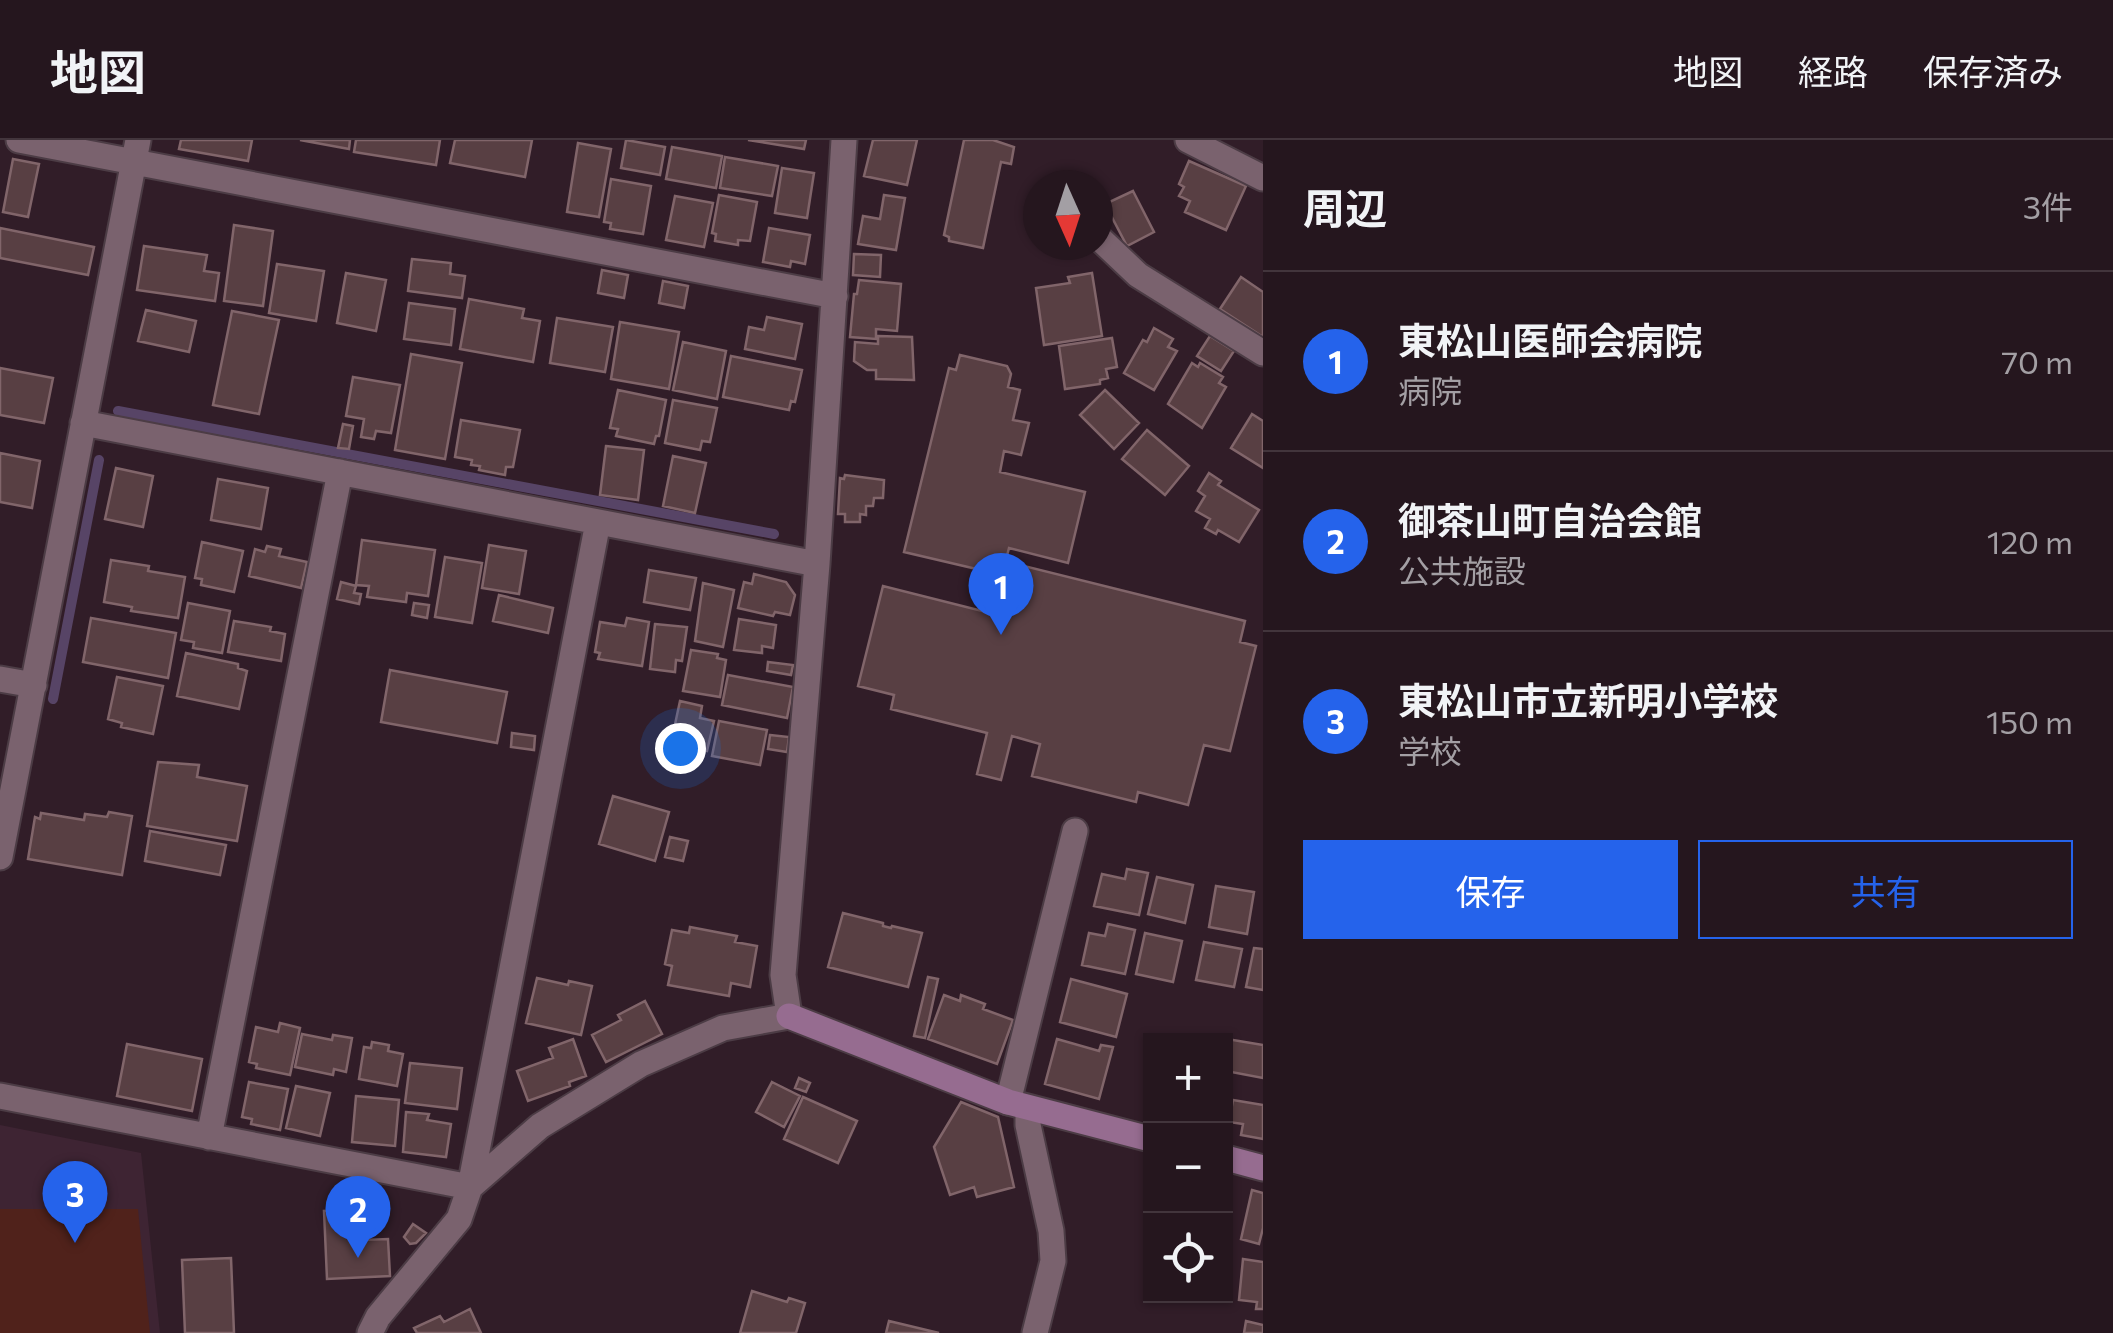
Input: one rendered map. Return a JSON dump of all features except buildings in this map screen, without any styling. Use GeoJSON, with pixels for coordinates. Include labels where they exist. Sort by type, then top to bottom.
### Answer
{"type":"FeatureCollection","features":[{"type":"Feature","properties":{"kind":"street"},"geometry":{"type":"LineString","coordinates":[[19,140],[136,150],[835,296]]}},
{"type":"Feature","properties":{"kind":"street"},"geometry":{"type":"LineString","coordinates":[[789,1016],[784,975],[844,140]]}},
{"type":"Feature","properties":{"kind":"street"},"geometry":{"type":"LineString","coordinates":[[1188,140],[1263,178]]}},
{"type":"Feature","properties":{"kind":"street"},"geometry":{"type":"LineString","coordinates":[[0,857],[136,150]]}},
{"type":"Feature","properties":{"kind":"street"},"geometry":{"type":"LineString","coordinates":[[1113,252],[1138,275],[1263,353]]}},
{"type":"Feature","properties":{"kind":"street"},"geometry":{"type":"LineString","coordinates":[[83,423],[816,564]]}},
{"type":"Feature","properties":{"kind":"street"},"geometry":{"type":"LineString","coordinates":[[209,1137],[340,472]]}},
{"type":"Feature","properties":{"kind":"street"},"geometry":{"type":"LineString","coordinates":[[370,1333],[378,1317],[459,1219],[470,1187],[598,522]]}},
{"type":"Feature","properties":{"kind":"street"},"geometry":{"type":"LineString","coordinates":[[0,678],[34,684]]}},
{"type":"Feature","properties":{"kind":"street"},"geometry":{"type":"LineString","coordinates":[[1035,1333],[1053,1261],[1051,1231],[1028,1125],[1018,1105],[1075,830]]}},
{"type":"Feature","properties":{"kind":"street"},"geometry":{"type":"LineString","coordinates":[[470,1187],[540,1126],[640,1064],[723,1028],[789,1016],[1018,1105],[1143,1138]]}},
{"type":"Feature","properties":{"kind":"street"},"geometry":{"type":"LineString","coordinates":[[0,1096],[470,1187]]}},
{"type":"Feature","properties":{"kind":"street"},"geometry":{"type":"LineString","coordinates":[[1233,1160],[1263,1168]]}},
{"type":"Feature","properties":{"kind":"shaded area"},"geometry":{"type":"Polygon","coordinates":[[[0,1125],[141,1153],[160,1333],[0,1333],[0,1125]]]}},
{"type":"Feature","properties":{"kind":"shaded area"},"geometry":{"type":"Polygon","coordinates":[[[0,1209],[138,1209],[150,1333],[0,1333],[0,1209]]]}},
{"type":"Feature","properties":{"kind":"waterway"},"geometry":{"type":"LineString","coordinates":[[118,411],[774,534]]}},
{"type":"Feature","properties":{"kind":"waterway"},"geometry":{"type":"LineString","coordinates":[[53,699],[99,460]]}},
{"type":"Feature","properties":{"kind":"place","name":"東松山医師会病院"},"geometry":{"type":"Point","coordinates":[1001,635]}},
{"type":"Feature","properties":{"kind":"place","name":"東松山市立新明小学校"},"geometry":{"type":"Point","coordinates":[75,1243]}},
{"type":"Feature","properties":{"kind":"place","name":"御茶山町自治会館"},"geometry":{"type":"Point","coordinates":[358,1258]}}]}
